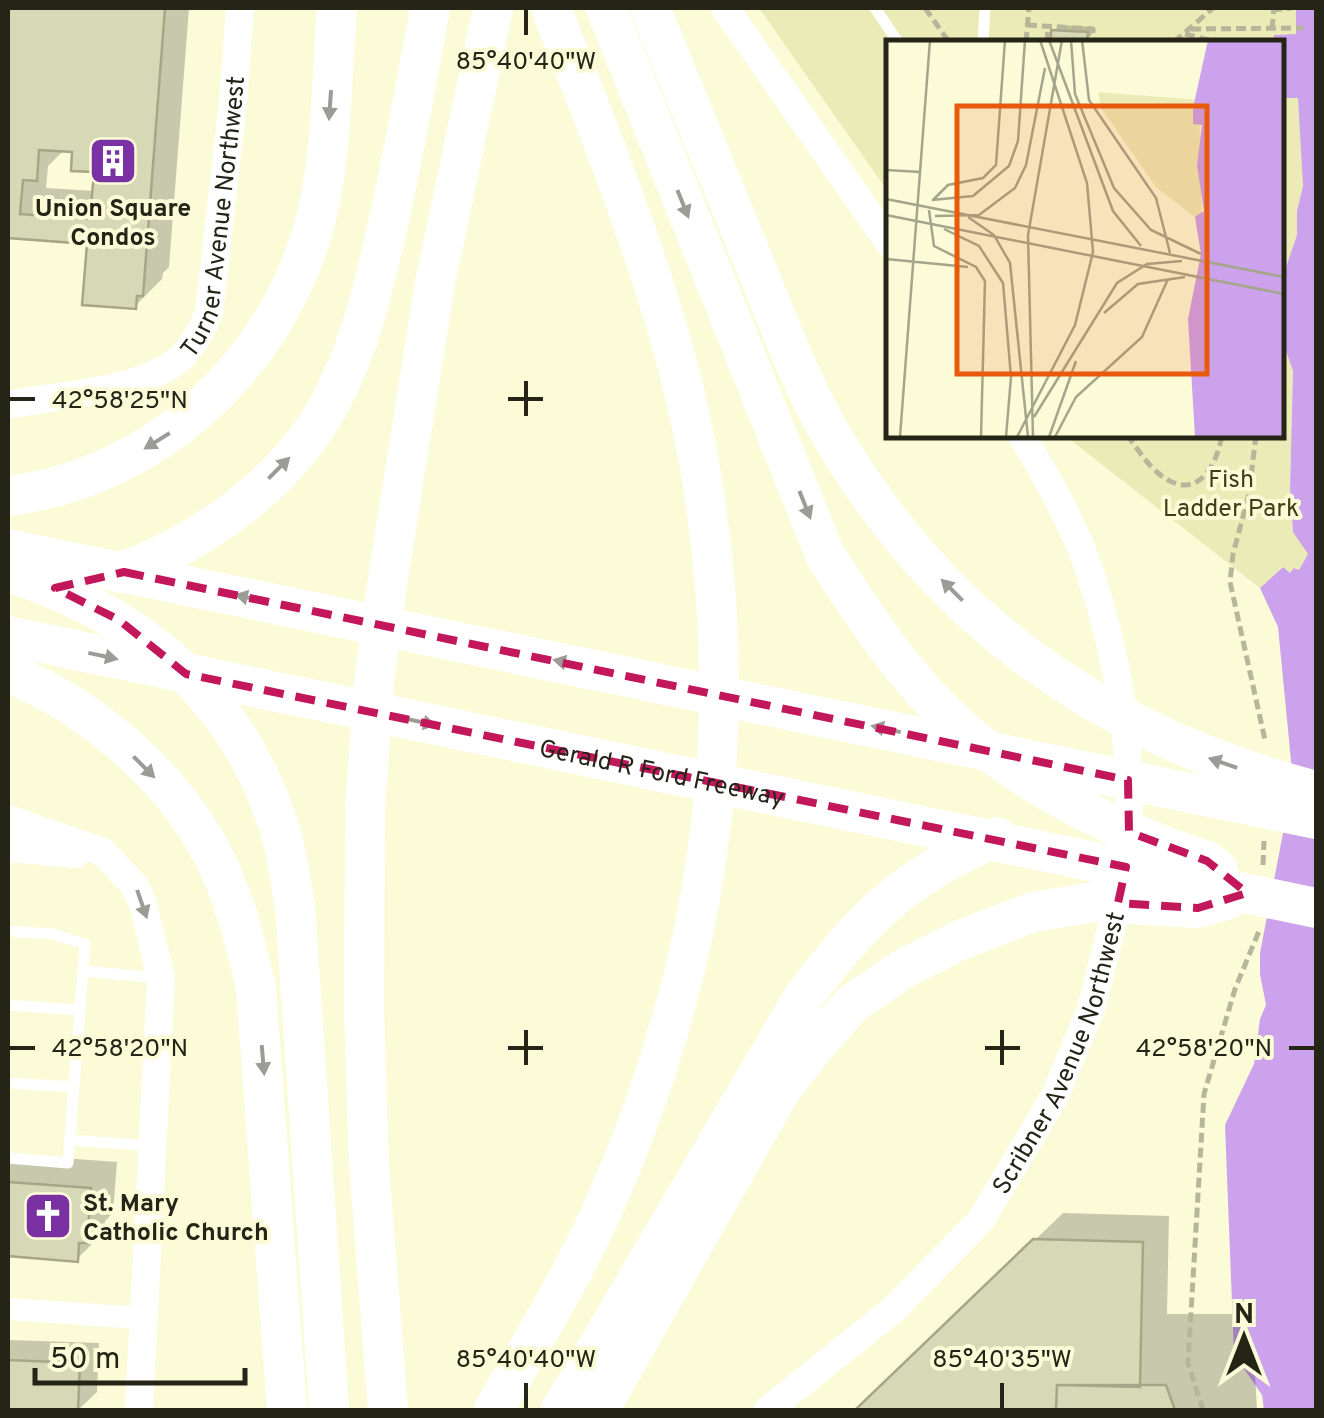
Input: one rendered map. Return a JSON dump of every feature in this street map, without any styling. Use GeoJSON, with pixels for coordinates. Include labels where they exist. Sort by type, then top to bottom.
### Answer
{"type":"FeatureCollection","features":[{"type":"Feature","properties":{"kind":"highway"},"geometry":{"type":"LineString","coordinates":[[8,496],[88,475],[150,446],[216,396],[257,347],[293,286],[315,223],[326,145],[337,8]]}},
{"type":"Feature","properties":{"kind":"highway"},"geometry":{"type":"LineString","coordinates":[[8,591],[79,584],[160,558],[212,527],[251,496],[308,436],[348,368],[368,311],[430,8]]}},
{"type":"Feature","properties":{"kind":"highway"},"geometry":{"type":"LineString","coordinates":[[389,1399],[369,1165],[364,1010],[365,809],[374,682],[434,283],[493,8]]}},
{"type":"Feature","properties":{"kind":"highway"},"geometry":{"type":"LineString","coordinates":[[494,1410],[582,1252],[624,1159],[669,1031],[702,895],[718,770],[719,623],[701,473],[687,406],[673,351],[602,142],[551,8]]}},
{"type":"Feature","properties":{"kind":"highway"},"geometry":{"type":"LineString","coordinates":[[606,8],[825,555],[878,636],[956,724],[1012,765],[1203,884]]}},
{"type":"Feature","properties":{"kind":"highway"},"geometry":{"type":"LineString","coordinates":[[650,8],[812,400],[852,468],[899,534],[991,628],[1065,684],[1154,736],[1264,777],[1316,791]]}},
{"type":"Feature","properties":{"kind":"highway"},"geometry":{"type":"LineString","coordinates":[[8,549],[1316,819]]}},
{"type":"Feature","properties":{"kind":"highway"},"geometry":{"type":"LineString","coordinates":[[8,572],[90,604],[144,637],[198,685],[260,778],[281,832],[295,906],[329,1410]]}},
{"type":"Feature","properties":{"kind":"highway","name":"Gerald R Ford Freeway"},"geometry":{"type":"LineString","coordinates":[[8,636],[1316,908]]}},
{"type":"Feature","properties":{"kind":"highway"},"geometry":{"type":"LineString","coordinates":[[8,673],[80,710],[118,740],[196,826],[221,872],[244,938],[256,990],[287,1410]]}},
{"type":"Feature","properties":{"kind":"highway"},"geometry":{"type":"LineString","coordinates":[[574,1410],[804,996],[849,937],[896,893],[970,848],[1022,828],[1081,816],[1175,816],[1316,836]]}},
{"type":"Feature","properties":{"kind":"highway"},"geometry":{"type":"LineString","coordinates":[[574,1410],[650,1317],[780,1091],[853,1004],[904,969],[958,941],[1033,912],[1203,884]]}},
{"type":"Feature","properties":{"kind":"street","name":"Turner Avenue Northwest"},"geometry":{"type":"LineString","coordinates":[[8,405],[140,381],[182,358],[194,343],[209,314],[234,102],[240,8]]}},
{"type":"Feature","properties":{"kind":"street"},"geometry":{"type":"LineString","coordinates":[[725,8],[886,239]]}},
{"type":"Feature","properties":{"kind":"street","name":"Scribner Avenue Northwest"},"geometry":{"type":"LineString","coordinates":[[768,1410],[894,1309],[981,1220],[1055,1096],[1092,1006],[1123,879],[1129,820],[1128,749],[1110,646],[1090,570],[1053,489],[1024,438]]}},
{"type":"Feature","properties":{"kind":"street"},"geometry":{"type":"LineString","coordinates":[[8,819],[103,852],[116,865],[136,886],[161,978],[138,1410]]}},
{"type":"Feature","properties":{"kind":"street"},"geometry":{"type":"LineString","coordinates":[[8,848],[82,855],[116,865]]}},
{"type":"Feature","properties":{"kind":"street"},"geometry":{"type":"LineString","coordinates":[[8,1309],[141,1318]]}},
{"type":"Feature","properties":{"kind":"lane"},"geometry":{"type":"LineString","coordinates":[[875,8],[897,40]]}},
{"type":"Feature","properties":{"kind":"lane"},"geometry":{"type":"LineString","coordinates":[[982,40],[985,8]]}},
{"type":"Feature","properties":{"kind":"lane"},"geometry":{"type":"LineString","coordinates":[[8,931],[53,934],[85,944],[68,1163],[8,1158]]}},
{"type":"Feature","properties":{"kind":"lane"},"geometry":{"type":"LineString","coordinates":[[83,971],[161,978]]}},
{"type":"Feature","properties":{"kind":"lane"},"geometry":{"type":"LineString","coordinates":[[8,1005],[80,1010]]}},
{"type":"Feature","properties":{"kind":"lane"},"geometry":{"type":"LineString","coordinates":[[8,1083],[74,1087]]}},
{"type":"Feature","properties":{"kind":"lane"},"geometry":{"type":"LineString","coordinates":[[70,1140],[152,1146]]}},
{"type":"Feature","properties":{"kind":"path"},"geometry":{"type":"LineString","coordinates":[[925,8],[948,40]]}},
{"type":"Feature","properties":{"kind":"path"},"geometry":{"type":"LineString","coordinates":[[1026,40],[1029,8]]}},
{"type":"Feature","properties":{"kind":"path"},"geometry":{"type":"LineString","coordinates":[[1177,40],[1212,8]]}},
{"type":"Feature","properties":{"kind":"path"},"geometry":{"type":"LineString","coordinates":[[1272,28],[1273,9],[1292,8]]}},
{"type":"Feature","properties":{"kind":"path"},"geometry":{"type":"LineString","coordinates":[[1027,25],[1094,30],[1093,40]]}},
{"type":"Feature","properties":{"kind":"path"},"geometry":{"type":"LineString","coordinates":[[1047,40],[1048,27]]}},
{"type":"Feature","properties":{"kind":"path"},"geometry":{"type":"LineString","coordinates":[[1188,32],[1303,28]]}},
{"type":"Feature","properties":{"kind":"path"},"geometry":{"type":"LineString","coordinates":[[1188,32],[1210,40]]}},
{"type":"Feature","properties":{"kind":"path"},"geometry":{"type":"LineString","coordinates":[[1129,438],[1154,470],[1170,482],[1190,484],[1207,476],[1218,458],[1221,438]]}},
{"type":"Feature","properties":{"kind":"path"},"geometry":{"type":"LineString","coordinates":[[1256,438],[1230,582],[1267,754]]}},
{"type":"Feature","properties":{"kind":"path"},"geometry":{"type":"LineString","coordinates":[[1204,1410],[1188,1363],[1204,1094],[1235,988],[1258,934],[1256,897],[1265,826]]}},
{"type":"Feature","properties":{"kind":"highlighted area"},"geometry":{"type":"Polygon","coordinates":[[[124,572],[1128,780],[1129,832],[1207,861],[1247,893],[1198,908],[1118,903],[1126,867],[186,674],[119,620],[55,588],[124,572]]]}},
{"type":"Feature","properties":{"kind":"green space"},"geometry":{"type":"Polygon","coordinates":[[[759,8],[1296,8],[1303,186],[1297,235],[1284,273],[1284,40],[886,40],[886,189],[759,8]]]}},
{"type":"Feature","properties":{"kind":"green space","name":"Fish Ladder Park"},"geometry":{"type":"Polygon","coordinates":[[[1284,346],[1293,371],[1293,531],[1308,554],[1299,570],[1290,573],[1282,567],[1260,588],[1068,438],[1284,438],[1284,346]]]}},
{"type":"Feature","properties":{"kind":"shaded area"},"geometry":{"type":"Polygon","coordinates":[[[1296,8],[1316,8],[1316,1410],[1264,1410],[1262,1395],[1234,1354],[1225,1125],[1254,1064],[1260,1019],[1266,1005],[1260,953],[1293,781],[1278,627],[1260,588],[1283,567],[1290,573],[1294,568],[1299,570],[1308,554],[1293,532],[1293,371],[1284,346],[1284,273],[1297,235],[1303,186],[1298,98],[1284,98],[1284,40],[1274,40],[1274,35],[1296,34],[1296,8]]]}},
{"type":"Feature","properties":{"kind":"building","name":"Union Square Condos"},"geometry":{"type":"Polygon","coordinates":[[[8,8],[165,8],[143,296],[137,296],[136,309],[82,305],[87,244],[8,238],[8,8]],[[39,150],[37,181],[23,180],[20,214],[90,219],[94,172],[71,171],[72,152],[39,150]]]}},
{"type":"Feature","properties":{"kind":"building"},"geometry":{"type":"Polygon","coordinates":[[[1051,30],[1088,32],[1087,40],[1051,40],[1051,30]]]}},
{"type":"Feature","properties":{"kind":"building","name":"St. Mary Catholic Church"},"geometry":{"type":"Polygon","coordinates":[[[8,1182],[91,1188],[87,1243],[79,1243],[78,1262],[8,1256],[8,1182]]]}},
{"type":"Feature","properties":{"kind":"building"},"geometry":{"type":"Polygon","coordinates":[[[1033,1239],[1143,1242],[1140,1387],[1057,1385],[1056,1410],[855,1410],[1033,1239]]]}},
{"type":"Feature","properties":{"kind":"building"},"geometry":{"type":"Polygon","coordinates":[[[8,1360],[80,1363],[78,1410],[8,1410],[8,1360]]]}},
{"type":"Feature","properties":{"kind":"building"},"geometry":{"type":"Polygon","coordinates":[[[1057,1385],[1166,1385],[1175,1410],[1056,1410],[1057,1385]]]}},
{"type":"Feature","properties":{"kind":"place","name":"Union Square Condos"},"geometry":{"type":"Point","coordinates":[113,161]}},
{"type":"Feature","properties":{"kind":"place","name":"St. Mary Catholic Church"},"geometry":{"type":"Point","coordinates":[48,1216]}}]}
